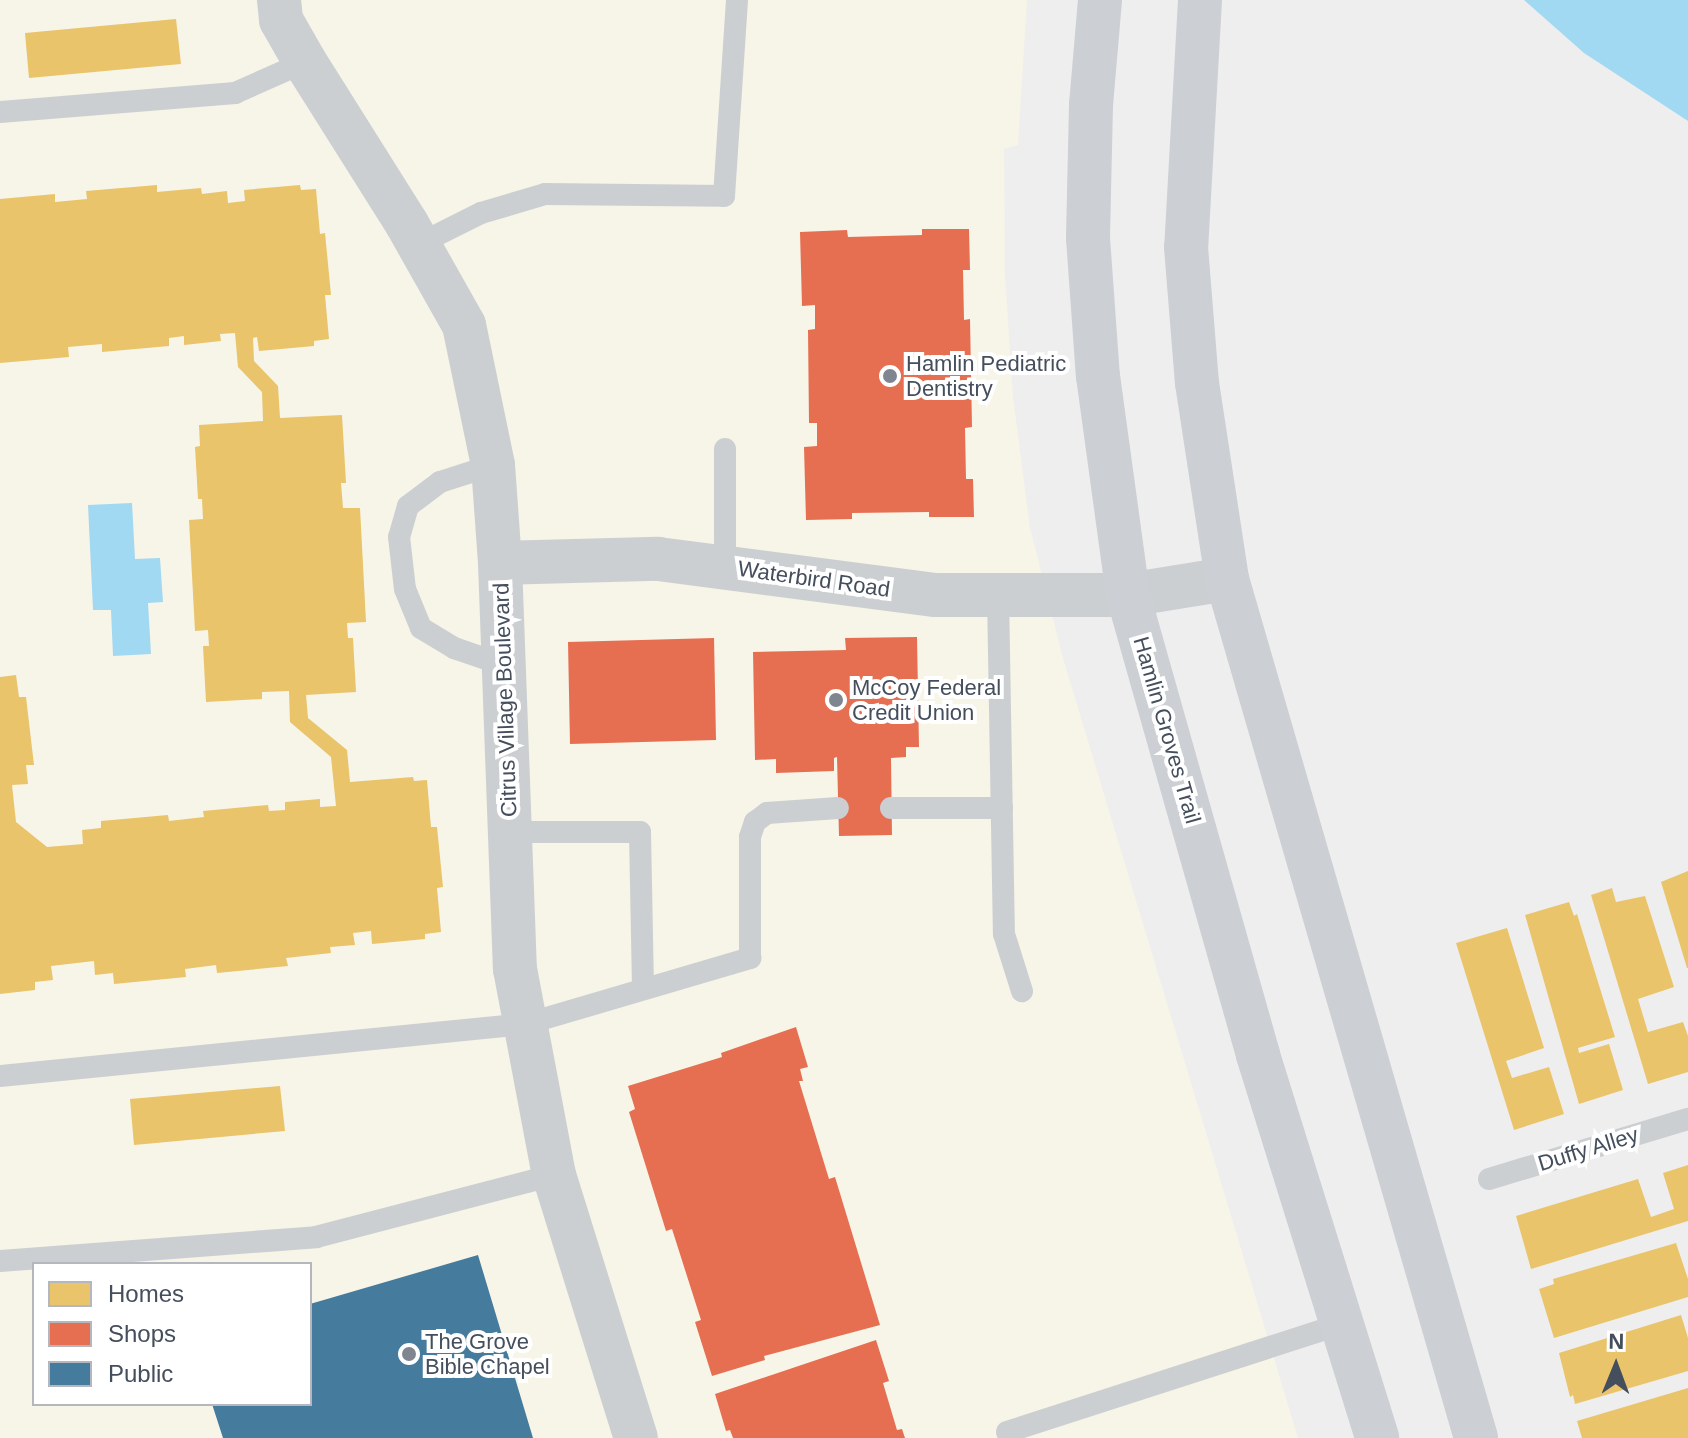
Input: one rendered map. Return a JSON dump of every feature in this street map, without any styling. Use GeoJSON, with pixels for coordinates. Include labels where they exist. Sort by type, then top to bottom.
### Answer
{"type":"FeatureCollection","features":[{"type":"Feature","properties":{"kind":"main road","name":"Hamlin Groves Trail"},"geometry":{"type":"LineString","coordinates":[[1100,0],[1091,105],[1088,238],[1098,376],[1128,595],[1258,1055],[1377,1438]]}},
{"type":"Feature","properties":{"kind":"main road"},"geometry":{"type":"LineString","coordinates":[[1200,0],[1186,247],[1197,383],[1227,579],[1476,1438]]}},
{"type":"Feature","properties":{"kind":"street","name":"Citrus Village Boulevard"},"geometry":{"type":"LineString","coordinates":[[279,0],[281,20],[419,244],[464,325],[493,465],[500,563],[515,969],[554,1175],[636,1438]]}},
{"type":"Feature","properties":{"kind":"street","name":"Waterbird Road"},"geometry":{"type":"LineString","coordinates":[[500,563],[658,559],[936,595],[1128,595],[1227,579]]}},
{"type":"Feature","properties":{"kind":"lane"},"geometry":{"type":"LineString","coordinates":[[419,244],[481,213],[545,194],[724,196],[737,0]]}},
{"type":"Feature","properties":{"kind":"lane"},"geometry":{"type":"LineString","coordinates":[[0,112],[235,93],[305,62]]}},
{"type":"Feature","properties":{"kind":"lane"},"geometry":{"type":"LineString","coordinates":[[725,449],[725,567]]}},
{"type":"Feature","properties":{"kind":"lane"},"geometry":{"type":"LineString","coordinates":[[493,465],[440,482],[408,506],[399,537],[405,589],[421,628],[454,648],[504,665]]}},
{"type":"Feature","properties":{"kind":"lane"},"geometry":{"type":"LineString","coordinates":[[998,595],[1004,934],[1022,991]]}},
{"type":"Feature","properties":{"kind":"lane"},"geometry":{"type":"LineString","coordinates":[[0,1076],[526,1024],[750,958],[750,837],[755,822],[767,813],[838,808]]}},
{"type":"Feature","properties":{"kind":"lane"},"geometry":{"type":"LineString","coordinates":[[891,808],[1002,808]]}},
{"type":"Feature","properties":{"kind":"lane"},"geometry":{"type":"LineString","coordinates":[[510,832],[640,832],[643,989]]}},
{"type":"Feature","properties":{"kind":"lane","name":"Duffy Alley"},"geometry":{"type":"LineString","coordinates":[[1489,1179],[1688,1119]]}},
{"type":"Feature","properties":{"kind":"lane"},"geometry":{"type":"LineString","coordinates":[[0,1261],[316,1237],[554,1175]]}},
{"type":"Feature","properties":{"kind":"lane"},"geometry":{"type":"LineString","coordinates":[[1007,1432],[1342,1324]]}},
{"type":"Feature","properties":{"kind":"shaded area"},"geometry":{"type":"Polygon","coordinates":[[[0,0],[1027,0],[1018,145],[1004,149],[1005,275],[1013,397],[1030,528],[1063,658],[1298,1438],[0,1438],[0,0]]]}},
{"type":"Feature","properties":{"kind":"water"},"geometry":{"type":"Polygon","coordinates":[[[1524,0],[1688,0],[1688,121],[1584,53],[1524,0]]]}},
{"type":"Feature","properties":{"kind":"water"},"geometry":{"type":"Polygon","coordinates":[[[132,503],[135,559],[160,558],[163,602],[148,603],[151,654],[113,656],[111,610],[93,610],[88,505],[132,503]]]}},
{"type":"Feature","properties":{"kind":"building: Homes"},"geometry":{"type":"Polygon","coordinates":[[[176,19],[181,64],[29,78],[25,33],[176,19]]]}},
{"type":"Feature","properties":{"kind":"building: Homes"},"geometry":{"type":"Polygon","coordinates":[[[157,185],[157,192],[201,188],[202,194],[227,191],[228,203],[245,201],[244,190],[300,185],[301,190],[316,189],[320,234],[325,233],[331,295],[325,295],[329,339],[314,341],[314,346],[259,351],[257,337],[253,338],[254,361],[278,386],[280,418],[342,415],[346,483],[341,483],[343,508],[360,508],[366,622],[347,623],[348,638],[353,638],[356,692],[306,695],[308,718],[347,750],[350,782],[413,777],[414,781],[427,780],[431,827],[437,827],[443,887],[437,888],[441,932],[425,934],[425,939],[372,944],[371,931],[353,933],[355,945],[330,947],[331,953],[286,958],[288,966],[217,973],[216,965],[185,969],[186,977],[114,984],[113,973],[95,975],[94,961],[51,966],[53,980],[35,982],[35,990],[0,994],[0,677],[16,675],[19,697],[26,697],[34,765],[26,765],[28,784],[12,785],[16,822],[47,847],[83,844],[82,830],[101,828],[101,821],[168,815],[169,821],[204,817],[203,811],[268,805],[269,811],[285,810],[285,802],[320,799],[320,807],[336,806],[331,757],[290,722],[289,691],[262,692],[262,699],[206,702],[203,646],[209,646],[208,630],[195,631],[189,520],[203,519],[202,499],[198,499],[195,447],[200,446],[199,425],[263,421],[262,392],[238,367],[235,333],[220,334],[221,341],[184,345],[184,336],[169,338],[169,346],[102,352],[102,344],[68,347],[69,357],[0,363],[0,199],[55,194],[55,202],[87,199],[86,191],[157,185]]]}},
{"type":"Feature","properties":{"kind":"building: Homes"},"geometry":{"type":"Polygon","coordinates":[[[1688,871],[1688,968],[1687,968],[1661,882],[1688,871]]]}},
{"type":"Feature","properties":{"kind":"building: Homes"},"geometry":{"type":"Polygon","coordinates":[[[1612,888],[1616,902],[1645,896],[1674,987],[1638,999],[1648,1032],[1683,1022],[1688,1036],[1688,1072],[1648,1084],[1591,895],[1612,888]]]}},
{"type":"Feature","properties":{"kind":"building: Homes"},"geometry":{"type":"Polygon","coordinates":[[[1569,902],[1574,916],[1577,914],[1615,1037],[1578,1048],[1579,1053],[1609,1044],[1623,1090],[1579,1104],[1525,915],[1569,902]]]}},
{"type":"Feature","properties":{"kind":"building: Homes"},"geometry":{"type":"Polygon","coordinates":[[[1507,928],[1544,1048],[1506,1061],[1512,1078],[1549,1067],[1564,1114],[1514,1130],[1456,943],[1507,928]]]}},
{"type":"Feature","properties":{"kind":"building: Homes"},"geometry":{"type":"Polygon","coordinates":[[[280,1086],[285,1131],[134,1145],[130,1099],[280,1086]]]}},
{"type":"Feature","properties":{"kind":"building: Homes"},"geometry":{"type":"Polygon","coordinates":[[[1688,1165],[1688,1221],[1531,1269],[1516,1216],[1638,1179],[1651,1217],[1674,1209],[1663,1173],[1688,1165]]]}},
{"type":"Feature","properties":{"kind":"building: Homes"},"geometry":{"type":"Polygon","coordinates":[[[1676,1243],[1688,1279],[1688,1297],[1554,1338],[1539,1289],[1554,1284],[1553,1279],[1676,1243]]]}},
{"type":"Feature","properties":{"kind":"building: Homes"},"geometry":{"type":"Polygon","coordinates":[[[1681,1315],[1688,1338],[1688,1371],[1575,1404],[1573,1395],[1570,1397],[1559,1353],[1681,1315]]]}},
{"type":"Feature","properties":{"kind":"building: Homes"},"geometry":{"type":"Polygon","coordinates":[[[1688,1388],[1688,1438],[1582,1438],[1577,1421],[1688,1388]]]}},
{"type":"Feature","properties":{"kind":"building: Shops","name":"Hamlin Pediatric Dentistry"},"geometry":{"type":"Polygon","coordinates":[[[922,229],[969,229],[970,270],[963,270],[964,320],[970,319],[972,427],[965,428],[966,479],[973,479],[974,517],[929,517],[929,512],[852,513],[852,519],[806,520],[804,447],[817,446],[817,423],[809,423],[808,330],[815,329],[815,305],[802,306],[800,232],[847,230],[848,237],[922,235],[922,229]]]}},
{"type":"Feature","properties":{"kind":"building: Shops","name":"McCoy Federal Credit Union"},"geometry":{"type":"Polygon","coordinates":[[[917,637],[919,747],[906,747],[906,757],[891,758],[892,835],[839,836],[837,757],[834,758],[834,771],[776,773],[776,759],[755,760],[753,652],[846,650],[845,638],[917,637]]]}},
{"type":"Feature","properties":{"kind":"building: Shops"},"geometry":{"type":"Polygon","coordinates":[[[714,638],[716,740],[570,744],[568,642],[714,638]]]}},
{"type":"Feature","properties":{"kind":"building: Shops"},"geometry":{"type":"Polygon","coordinates":[[[796,1027],[808,1067],[800,1069],[803,1081],[799,1081],[829,1179],[835,1177],[880,1325],[764,1356],[765,1360],[712,1376],[695,1322],[701,1320],[672,1229],[666,1231],[629,1112],[635,1109],[628,1086],[722,1057],[721,1053],[796,1027]]]}},
{"type":"Feature","properties":{"kind":"building: Shops"},"geometry":{"type":"Polygon","coordinates":[[[876,1340],[889,1381],[883,1383],[897,1430],[902,1429],[905,1438],[733,1438],[730,1430],[726,1431],[715,1394],[876,1340]]]}},
{"type":"Feature","properties":{"kind":"building: Public","name":"The Grove Bible Chapel"},"geometry":{"type":"Polygon","coordinates":[[[478,1255],[533,1438],[223,1438],[213,1406],[312,1406],[312,1303],[478,1255]]]}},
{"type":"Feature","properties":{"kind":"place","name":"Hamlin Pediatric Dentistry"},"geometry":{"type":"Point","coordinates":[890,376]}},
{"type":"Feature","properties":{"kind":"place","name":"McCoy Federal Credit Union"},"geometry":{"type":"Point","coordinates":[836,700]}},
{"type":"Feature","properties":{"kind":"place","name":"The Grove Bible Chapel"},"geometry":{"type":"Point","coordinates":[409,1354]}}]}
